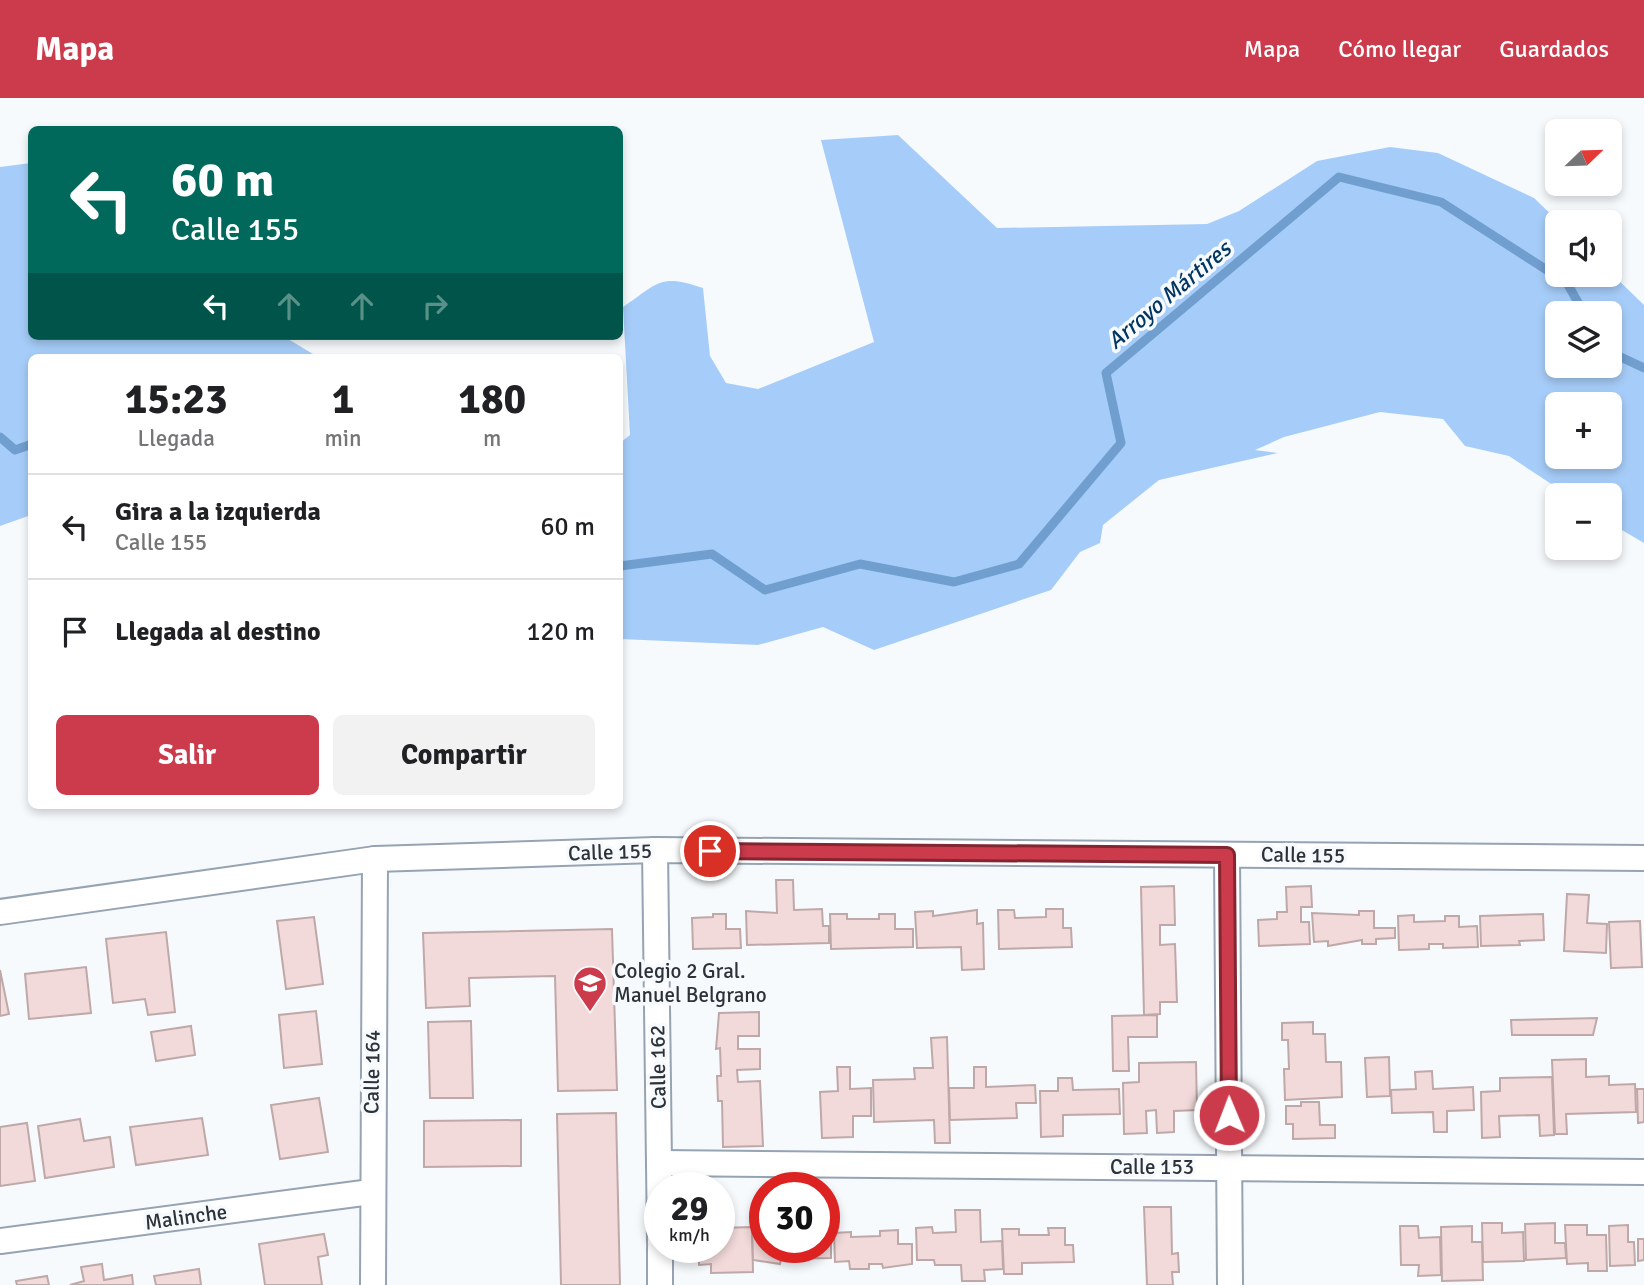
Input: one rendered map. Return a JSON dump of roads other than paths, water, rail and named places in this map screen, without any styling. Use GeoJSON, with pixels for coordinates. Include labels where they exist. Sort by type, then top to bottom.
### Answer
{"type":"FeatureCollection","features":[{"type":"Feature","properties":{"kind":"street","name":"Calle 155"},"geometry":{"type":"LineString","coordinates":[[0,912],[375,859],[655,850],[1644,858]]}},
{"type":"Feature","properties":{"kind":"street","name":"Calle 162"},"geometry":{"type":"LineString","coordinates":[[655,850],[659,1172]]}},
{"type":"Feature","properties":{"kind":"street"},"geometry":{"type":"LineString","coordinates":[[1227,855],[1230,1285]]}},
{"type":"Feature","properties":{"kind":"street","name":"Calle 164"},"geometry":{"type":"LineString","coordinates":[[373,1285],[371,1192],[375,859]]}},
{"type":"Feature","properties":{"kind":"street","name":"Calle 153"},"geometry":{"type":"LineString","coordinates":[[659,1163],[1644,1172]]}},
{"type":"Feature","properties":{"kind":"street","name":"Malinche"},"geometry":{"type":"LineString","coordinates":[[0,1241],[371,1192]]}},
{"type":"Feature","properties":{"kind":"street"},"geometry":{"type":"LineString","coordinates":[[660,1263],[660,1285]]}},
{"type":"Feature","properties":{"kind":"waterway","name":"Arroyo Mártires"},"geometry":{"type":"LineString","coordinates":[[623,566],[712,554],[765,590],[860,564],[954,582],[1019,564],[1121,443],[1106,373],[1339,177],[1441,202],[1567,283],[1577,301]]}},
{"type":"Feature","properties":{"kind":"waterway","name":"Arroyo Mártires"},"geometry":{"type":"LineString","coordinates":[[1622,358],[1644,368]]}},
{"type":"Feature","properties":{"kind":"waterway","name":"Arroyo Mártires"},"geometry":{"type":"LineString","coordinates":[[0,437],[15,450],[28,445]]}},
{"type":"Feature","properties":{"kind":"place","name":"Colegio 2 Gral. Manuel Belgrano"},"geometry":{"type":"Point","coordinates":[590,1013]}}]}
